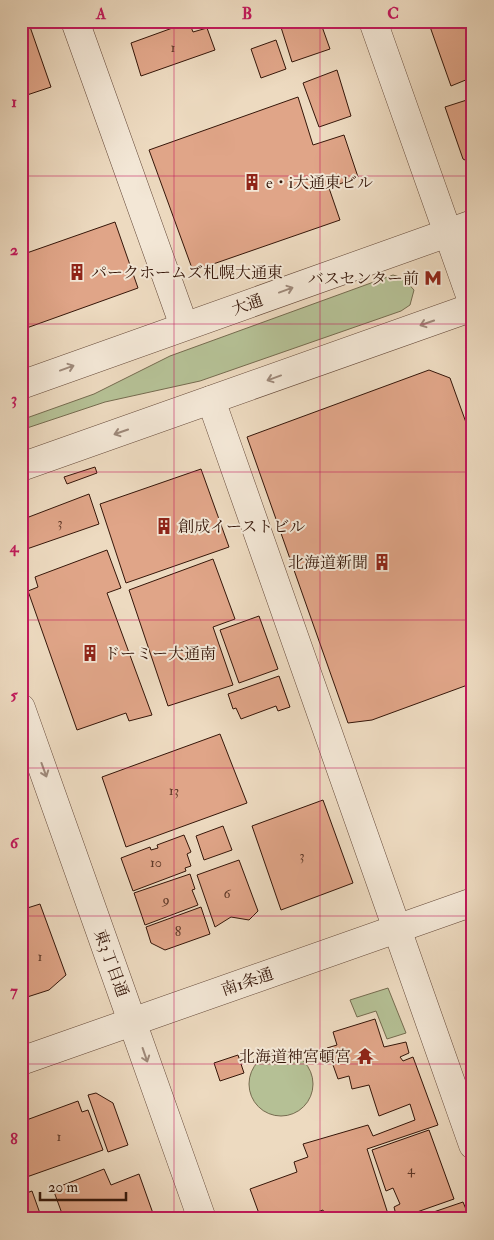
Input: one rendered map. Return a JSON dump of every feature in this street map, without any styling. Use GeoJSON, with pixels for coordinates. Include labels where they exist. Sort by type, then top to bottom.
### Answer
{"type":"FeatureCollection","features":[{"type":"Feature","properties":{"kind":"street"},"geometry":{"type":"LineString","coordinates":[[75,21],[184,326]]}},
{"type":"Feature","properties":{"kind":"street"},"geometry":{"type":"LineString","coordinates":[[21,467],[473,306],[460,228],[373,21]]}},
{"type":"Feature","properties":{"kind":"street","name":"大通"},"geometry":{"type":"LineString","coordinates":[[21,385],[460,228]]}},
{"type":"Feature","properties":{"kind":"street"},"geometry":{"type":"LineString","coordinates":[[211,400],[473,1145]]}},
{"type":"Feature","properties":{"kind":"street","name":"東3丁目通"},"geometry":{"type":"LineString","coordinates":[[21,708],[202,1219]]}},
{"type":"Feature","properties":{"kind":"street","name":"南1条通"},"geometry":{"type":"LineString","coordinates":[[21,1061],[473,902]]}},
{"type":"Feature","properties":{"kind":"green space"},"geometry":{"type":"Polygon","coordinates":[[[393,275],[403,278],[414,290],[410,305],[401,311],[200,381],[105,402],[21,430],[21,420],[94,394],[170,356],[393,275]]]}},
{"type":"Feature","properties":{"kind":"green space"},"geometry":{"type":"Polygon","coordinates":[[[388,988],[406,1033],[387,1039],[376,1011],[357,1017],[350,1000],[388,988]]]}},
{"type":"Feature","properties":{"kind":"green space"},"geometry":{"type":"Polygon","coordinates":[[[281,1052],[293,1055],[304,1061],[310,1072],[313,1084],[310,1096],[304,1107],[293,1113],[281,1116],[269,1113],[258,1107],[252,1096],[249,1084],[252,1072],[258,1061],[269,1055],[281,1052]]]}},
{"type":"Feature","properties":{"kind":"building"},"geometry":{"type":"Polygon","coordinates":[[[21,21],[28,21],[51,87],[21,97],[21,21]]]}},
{"type":"Feature","properties":{"kind":"building"},"geometry":{"type":"Polygon","coordinates":[[[279,21],[320,21],[330,49],[292,62],[279,21]]]}},
{"type":"Feature","properties":{"kind":"building"},"geometry":{"type":"Polygon","coordinates":[[[428,21],[473,21],[473,77],[451,86],[428,21]]]}},
{"type":"Feature","properties":{"kind":"building"},"geometry":{"type":"Polygon","coordinates":[[[189,22],[193,32],[207,28],[215,50],[141,76],[131,43],[189,22]]]}},
{"type":"Feature","properties":{"kind":"building"},"geometry":{"type":"Polygon","coordinates":[[[276,40],[286,69],[261,78],[251,49],[276,40]]]}},
{"type":"Feature","properties":{"kind":"building"},"geometry":{"type":"Polygon","coordinates":[[[337,70],[351,116],[319,127],[303,83],[337,70]]]}},
{"type":"Feature","properties":{"kind":"building","name":"e・i大通東ビル"},"geometry":{"type":"Polygon","coordinates":[[[298,97],[313,145],[344,135],[358,177],[329,188],[340,220],[193,271],[149,150],[298,97]]]}},
{"type":"Feature","properties":{"kind":"building"},"geometry":{"type":"Polygon","coordinates":[[[473,98],[473,164],[463,159],[445,107],[473,98]]]}},
{"type":"Feature","properties":{"kind":"building","name":"パークホームズ札幌大通東"},"geometry":{"type":"Polygon","coordinates":[[[115,222],[138,288],[21,330],[21,255],[115,222]]]}},
{"type":"Feature","properties":{"kind":"building","name":"北海道新聞"},"geometry":{"type":"Polygon","coordinates":[[[429,370],[450,378],[473,442],[473,683],[372,720],[348,723],[247,437],[429,370]]]}},
{"type":"Feature","properties":{"kind":"building"},"geometry":{"type":"Polygon","coordinates":[[[95,467],[97,473],[67,484],[64,477],[95,467]]]}},
{"type":"Feature","properties":{"kind":"building","name":"創成イーストビル"},"geometry":{"type":"Polygon","coordinates":[[[201,469],[229,547],[126,583],[100,504],[201,469]]]}},
{"type":"Feature","properties":{"kind":"building"},"geometry":{"type":"Polygon","coordinates":[[[89,494],[99,524],[21,551],[21,520],[89,494]]]}},
{"type":"Feature","properties":{"kind":"building","name":"ドーミー大通南"},"geometry":{"type":"Polygon","coordinates":[[[107,550],[121,588],[107,593],[152,715],[129,721],[126,713],[77,730],[28,591],[38,587],[35,577],[107,550]]]}},
{"type":"Feature","properties":{"kind":"building"},"geometry":{"type":"Polygon","coordinates":[[[213,559],[235,619],[213,627],[233,685],[168,706],[129,590],[213,559]]]}},
{"type":"Feature","properties":{"kind":"building"},"geometry":{"type":"Polygon","coordinates":[[[259,616],[278,669],[239,683],[220,630],[259,616]]]}},
{"type":"Feature","properties":{"kind":"building"},"geometry":{"type":"Polygon","coordinates":[[[279,676],[290,707],[278,711],[276,706],[241,719],[236,708],[233,709],[228,694],[279,676]]]}},
{"type":"Feature","properties":{"kind":"building"},"geometry":{"type":"Polygon","coordinates":[[[220,734],[247,803],[126,847],[102,777],[220,734]]]}},
{"type":"Feature","properties":{"kind":"building"},"geometry":{"type":"Polygon","coordinates":[[[323,800],[353,883],[281,910],[252,826],[323,800]]]}},
{"type":"Feature","properties":{"kind":"building"},"geometry":{"type":"Polygon","coordinates":[[[223,826],[232,850],[204,860],[196,836],[223,826]]]}},
{"type":"Feature","properties":{"kind":"building"},"geometry":{"type":"Polygon","coordinates":[[[184,835],[191,852],[187,854],[191,866],[185,868],[186,871],[133,891],[121,858],[150,847],[151,850],[158,848],[157,845],[184,835]]]}},
{"type":"Feature","properties":{"kind":"building"},"geometry":{"type":"Polygon","coordinates":[[[239,860],[258,911],[249,920],[231,917],[215,927],[197,875],[239,860]]]}},
{"type":"Feature","properties":{"kind":"building"},"geometry":{"type":"Polygon","coordinates":[[[190,874],[195,889],[192,890],[198,905],[145,925],[134,893],[190,874]]]}},
{"type":"Feature","properties":{"kind":"building"},"geometry":{"type":"Polygon","coordinates":[[[40,904],[66,975],[49,990],[21,999],[21,937],[26,935],[21,922],[21,910],[40,904]]]}},
{"type":"Feature","properties":{"kind":"building"},"geometry":{"type":"Polygon","coordinates":[[[201,907],[210,934],[165,950],[151,943],[146,927],[201,907]]]}},
{"type":"Feature","properties":{"kind":"building"},"geometry":{"type":"Polygon","coordinates":[[[375,1019],[384,1047],[406,1042],[409,1053],[400,1057],[403,1061],[413,1057],[438,1125],[367,1149],[389,1217],[382,1219],[326,1219],[323,1210],[297,1219],[261,1219],[250,1189],[297,1172],[294,1162],[308,1157],[303,1144],[368,1125],[373,1136],[415,1120],[410,1104],[379,1116],[369,1085],[352,1089],[349,1076],[338,1079],[327,1048],[337,1045],[333,1032],[375,1019]]]}},
{"type":"Feature","properties":{"kind":"building"},"geometry":{"type":"Polygon","coordinates":[[[238,1055],[244,1073],[220,1081],[214,1063],[238,1055]]]}},
{"type":"Feature","properties":{"kind":"building"},"geometry":{"type":"Polygon","coordinates":[[[96,1093],[113,1103],[128,1145],[108,1152],[88,1095],[96,1093]]]}},
{"type":"Feature","properties":{"kind":"building"},"geometry":{"type":"Polygon","coordinates":[[[78,1101],[82,1112],[88,1110],[103,1150],[21,1179],[21,1122],[78,1101]]]}},
{"type":"Feature","properties":{"kind":"building"},"geometry":{"type":"Polygon","coordinates":[[[429,1130],[454,1199],[397,1219],[394,1207],[400,1204],[393,1188],[386,1191],[372,1150],[429,1130]]]}},
{"type":"Feature","properties":{"kind":"building"},"geometry":{"type":"Polygon","coordinates":[[[104,1169],[111,1185],[139,1174],[155,1219],[64,1219],[53,1189],[104,1169]]]}},
{"type":"Feature","properties":{"kind":"building"},"geometry":{"type":"Polygon","coordinates":[[[32,1191],[42,1219],[21,1219],[21,1195],[32,1191]]]}},
{"type":"Feature","properties":{"kind":"building"},"geometry":{"type":"Polygon","coordinates":[[[463,1202],[470,1219],[413,1219],[463,1202]]]}},
{"type":"Feature","properties":{"kind":"place","name":"e・i大通東ビル"},"geometry":{"type":"Point","coordinates":[252,182]}},
{"type":"Feature","properties":{"kind":"place","name":"パークホームズ札幌大通東"},"geometry":{"type":"Point","coordinates":[77,272]}},
{"type":"Feature","properties":{"kind":"place","name":"バスセンター前"},"geometry":{"type":"Point","coordinates":[433,278]}},
{"type":"Feature","properties":{"kind":"place","name":"創成イーストビル"},"geometry":{"type":"Point","coordinates":[164,526]}},
{"type":"Feature","properties":{"kind":"place","name":"北海道新聞"},"geometry":{"type":"Point","coordinates":[382,562]}},
{"type":"Feature","properties":{"kind":"place","name":"ドーミー大通南"},"geometry":{"type":"Point","coordinates":[90,653]}},
{"type":"Feature","properties":{"kind":"place","name":"北海道神宮頓宮"},"geometry":{"type":"Point","coordinates":[365,1056]}}]}
